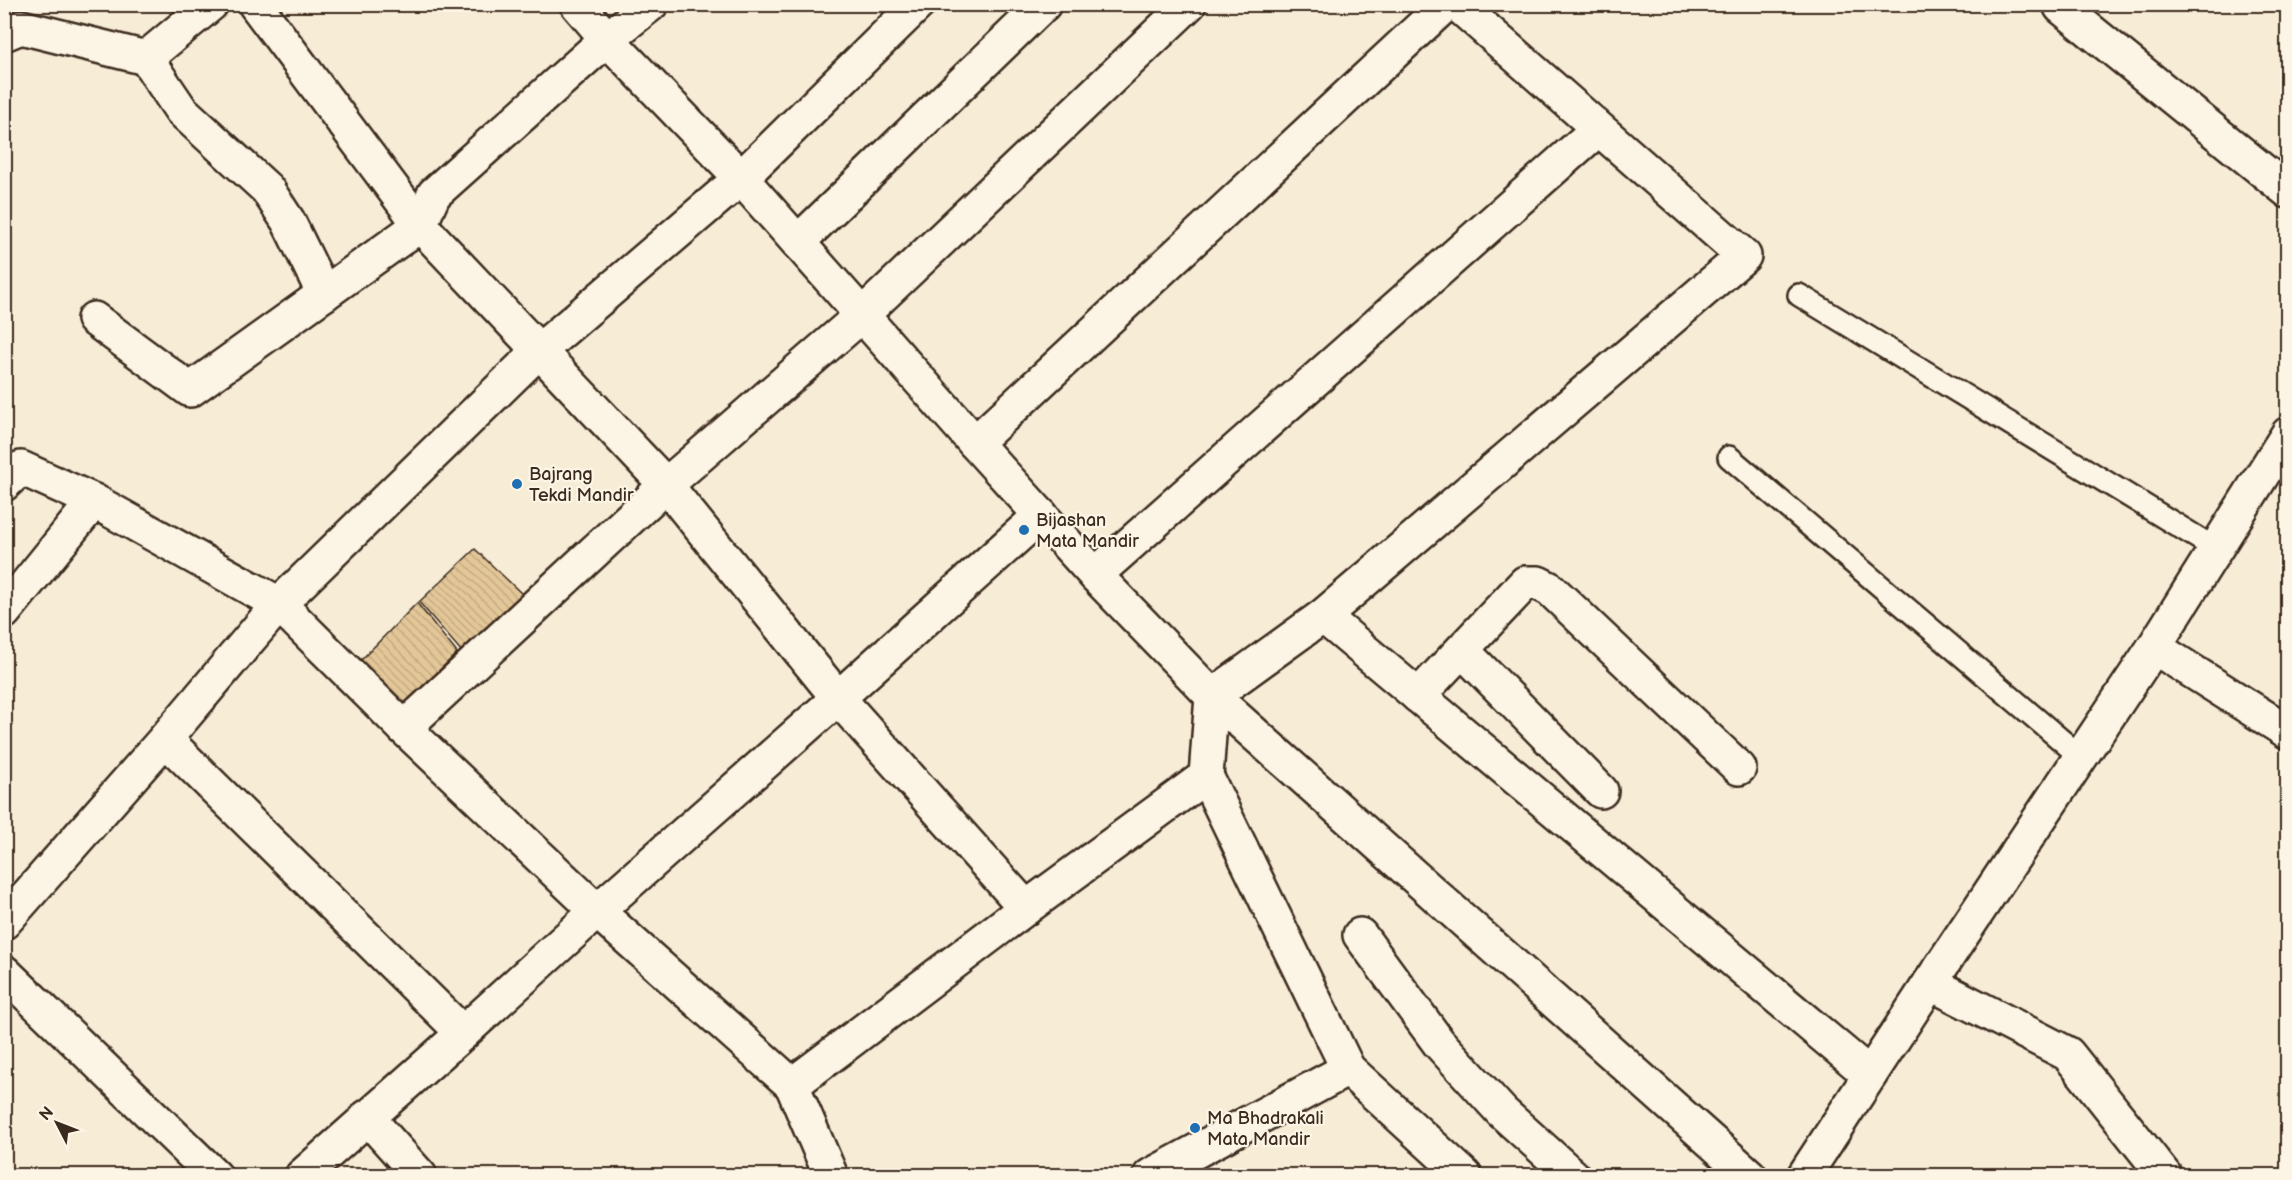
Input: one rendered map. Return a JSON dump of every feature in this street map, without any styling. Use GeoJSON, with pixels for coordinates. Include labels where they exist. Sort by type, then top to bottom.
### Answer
{"type":"FeatureCollection","features":[{"type":"Feature","properties":{"kind":"street"},"geometry":{"type":"LineString","coordinates":[[146,58],[211,4]]}},
{"type":"Feature","properties":{"kind":"street"},"geometry":{"type":"LineString","coordinates":[[255,4],[420,225],[666,485],[838,698],[1026,908]]}},
{"type":"Feature","properties":{"kind":"street"},"geometry":{"type":"LineString","coordinates":[[577,4],[607,39],[741,178],[975,444],[1095,575],[1212,696],[1750,1176]]}},
{"type":"Feature","properties":{"kind":"street"},"geometry":{"type":"LineString","coordinates":[[94,319],[190,390],[420,225],[434,194],[607,39],[651,4]]}},
{"type":"Feature","properties":{"kind":"street"},"geometry":{"type":"LineString","coordinates":[[4,922],[165,739],[279,604],[540,350],[741,178],[918,4]]}},
{"type":"Feature","properties":{"kind":"street"},"geometry":{"type":"LineString","coordinates":[[798,241],[1044,4]]}},
{"type":"Feature","properties":{"kind":"street"},"geometry":{"type":"LineString","coordinates":[[404,728],[666,485],[862,315],[1189,4]]}},
{"type":"Feature","properties":{"kind":"street"},"geometry":{"type":"LineString","coordinates":[[975,444],[1446,4]]}},
{"type":"Feature","properties":{"kind":"street"},"geometry":{"type":"LineString","coordinates":[[1457,4],[1744,256],[1323,616],[1212,696],[1206,776],[1347,1069],[1465,1176]]}},
{"type":"Feature","properties":{"kind":"street"},"geometry":{"type":"LineString","coordinates":[[2061,7],[2288,191]]}},
{"type":"Feature","properties":{"kind":"street"},"geometry":{"type":"LineString","coordinates":[[4,34],[21,27],[146,58],[181,110],[267,189],[288,221],[324,294]]}},
{"type":"Feature","properties":{"kind":"street"},"geometry":{"type":"LineString","coordinates":[[1095,575],[1598,129]]}},
{"type":"Feature","properties":{"kind":"street"},"geometry":{"type":"LineString","coordinates":[[1804,1176],[2154,647],[2288,434]]}},
{"type":"Feature","properties":{"kind":"street"},"geometry":{"type":"LineString","coordinates":[[4,484],[21,468],[94,501],[279,604],[404,728],[597,911],[792,1085],[831,1176]]}},
{"type":"Feature","properties":{"kind":"street"},"geometry":{"type":"LineString","coordinates":[[4,612],[94,501]]}},
{"type":"Feature","properties":{"kind":"street"},"geometry":{"type":"LineString","coordinates":[[302,1176],[1041,514]]}},
{"type":"Feature","properties":{"kind":"street"},"geometry":{"type":"LineString","coordinates":[[1418,696],[1525,583],[1538,583],[1550,589],[1738,768]]}},
{"type":"Feature","properties":{"kind":"street"},"geometry":{"type":"LineString","coordinates":[[1323,616],[1870,1075]]}},
{"type":"Feature","properties":{"kind":"street"},"geometry":{"type":"LineString","coordinates":[[2154,647],[2288,732]]}},
{"type":"Feature","properties":{"kind":"street"},"geometry":{"type":"LineString","coordinates":[[1462,650],[1601,791]]}},
{"type":"Feature","properties":{"kind":"street"},"geometry":{"type":"LineString","coordinates":[[165,739],[463,1034]]}},
{"type":"Feature","properties":{"kind":"street"},"geometry":{"type":"LineString","coordinates":[[792,1085],[1026,908],[1206,776]]}},
{"type":"Feature","properties":{"kind":"street"},"geometry":{"type":"LineString","coordinates":[[1360,935],[1439,1043],[1502,1112],[1573,1176]]}},
{"type":"Feature","properties":{"kind":"street"},"geometry":{"type":"LineString","coordinates":[[4,972],[214,1176]]}},
{"type":"Feature","properties":{"kind":"street"},"geometry":{"type":"LineString","coordinates":[[1930,983],[2068,1054],[2165,1176]]}},
{"type":"Feature","properties":{"kind":"street"},"geometry":{"type":"LineString","coordinates":[[1160,1173],[1347,1069]]}},
{"type":"Feature","properties":{"kind":"street"},"geometry":{"type":"LineString","coordinates":[[367,1118],[420,1176]]}},
{"type":"Feature","properties":{"kind":"lane"},"geometry":{"type":"LineString","coordinates":[[1799,295],[2216,549]]}},
{"type":"Feature","properties":{"kind":"lane"},"geometry":{"type":"LineString","coordinates":[[1730,457],[2081,757]]}},
{"type":"Feature","properties":{"kind":"building"},"geometry":{"type":"Polygon","coordinates":[[[475,549],[522,594],[462,652],[419,602],[475,549]]]}},
{"type":"Feature","properties":{"kind":"building"},"geometry":{"type":"Polygon","coordinates":[[[417,603],[457,653],[403,706],[360,661],[417,603]]]}},
{"type":"Feature","properties":{"kind":"place","name":"Bajrang Tekdi Mandir"},"geometry":{"type":"Point","coordinates":[517,484]}},
{"type":"Feature","properties":{"kind":"place","name":"Bijashan Mata Mandir"},"geometry":{"type":"Point","coordinates":[1024,530]}},
{"type":"Feature","properties":{"kind":"place","name":"Ma Bhadrakali Mata Mandir"},"geometry":{"type":"Point","coordinates":[1195,1128]}}]}
